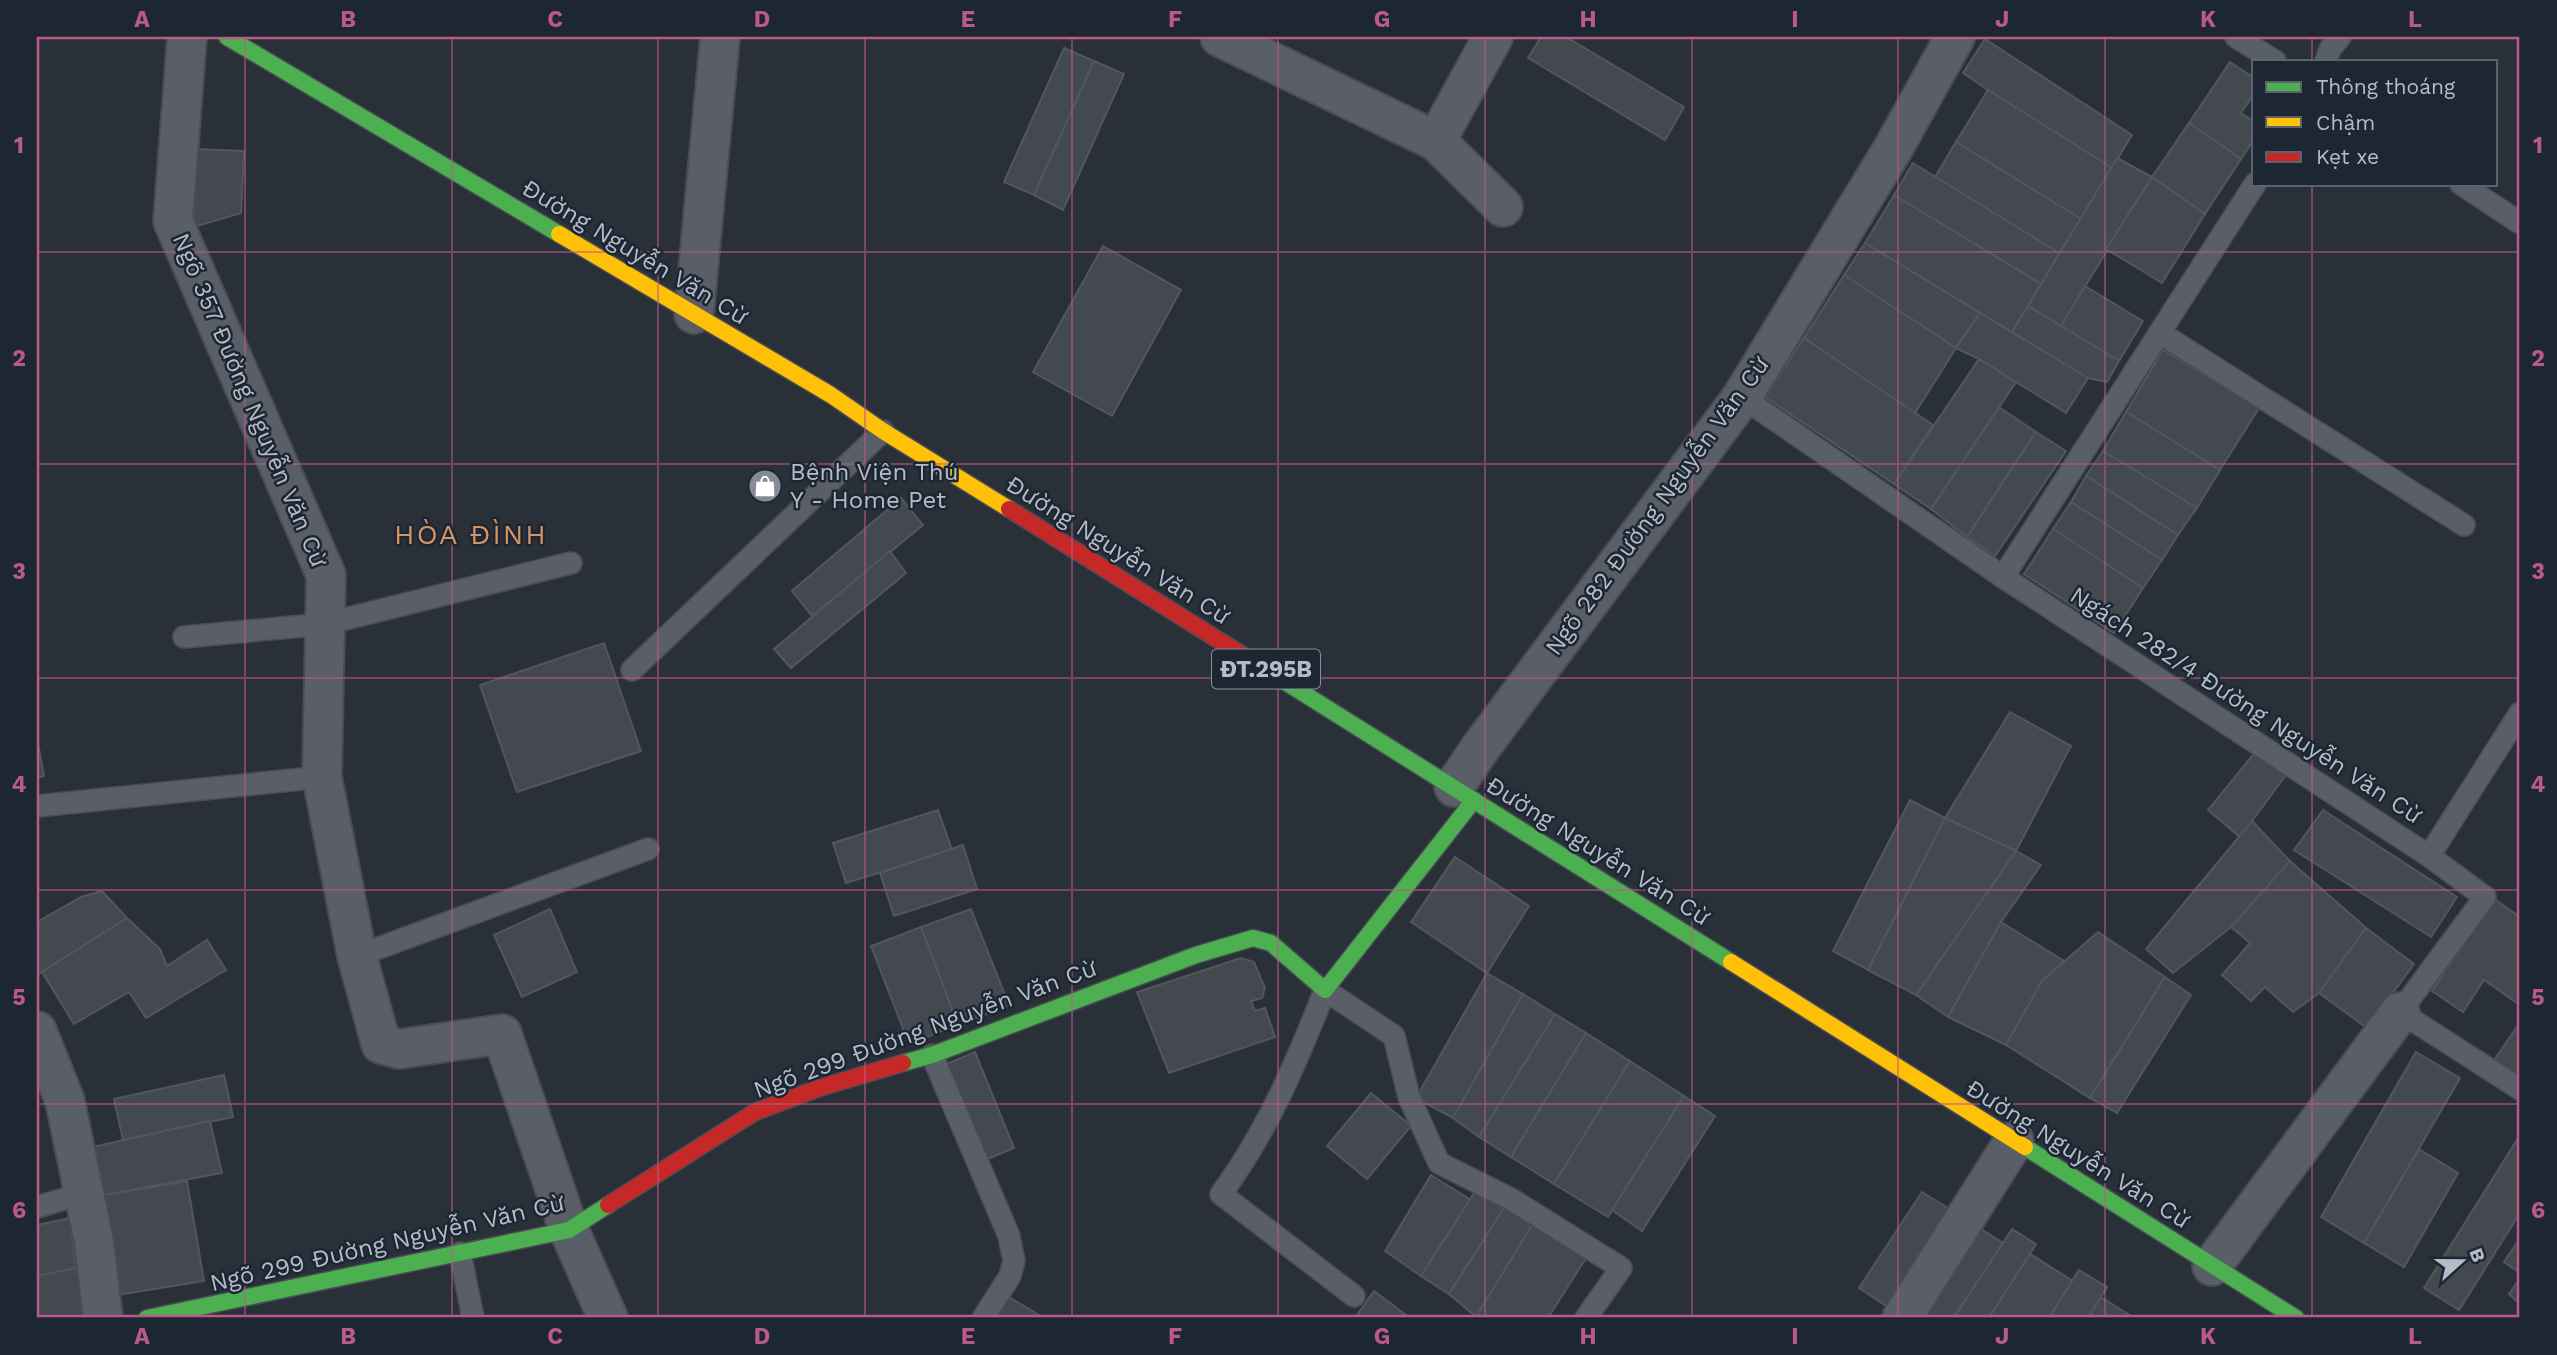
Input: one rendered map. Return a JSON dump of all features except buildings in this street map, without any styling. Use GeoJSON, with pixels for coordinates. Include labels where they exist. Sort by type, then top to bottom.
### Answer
{"type":"FeatureCollection","features":[{"type":"Feature","properties":{"kind":"main road","name":"Đường Nguyễn Văn Cừ"},"geometry":{"type":"LineString","coordinates":[[227,37],[831,395],[2295,1318]]}},
{"type":"Feature","properties":{"kind":"main road"},"geometry":{"type":"LineString","coordinates":[[1325,990],[1464,794]]}},
{"type":"Feature","properties":{"kind":"main road","name":"Ngõ 299 Đường Nguyễn Văn Cừ"},"geometry":{"type":"LineString","coordinates":[[147,1318],[569,1230],[755,1112],[819,1088],[932,1055],[1196,955],[1253,938],[1271,943],[1325,990]]}},
{"type":"Feature","properties":{"kind":"street","name":"Ngõ 357 Đường Nguyễn Văn Cừ"},"geometry":{"type":"LineString","coordinates":[[187,37],[173,221],[326,575],[322,777],[357,956],[381,1044],[399,1049],[502,1034],[569,1230],[608,1318]]}},
{"type":"Feature","properties":{"kind":"street"},"geometry":{"type":"LineString","coordinates":[[694,314],[720,37]]}},
{"type":"Feature","properties":{"kind":"street"},"geometry":{"type":"LineString","coordinates":[[1220,37],[1436,141],[1503,207]]}},
{"type":"Feature","properties":{"kind":"street"},"geometry":{"type":"LineString","coordinates":[[1436,141],[1493,37]]}},
{"type":"Feature","properties":{"kind":"street","name":"Ngõ 282 Đường Nguyễn Văn Cừ"},"geometry":{"type":"LineString","coordinates":[[1464,794],[1481,747],[1742,397],[1894,147],[1955,37]]}},
{"type":"Feature","properties":{"kind":"street"},"geometry":{"type":"LineString","coordinates":[[2212,1266],[2400,1012]]}},
{"type":"Feature","properties":{"kind":"street"},"geometry":{"type":"LineString","coordinates":[[37,1031],[45,1045],[65,1101],[93,1242],[103,1318]]}},
{"type":"Feature","properties":{"kind":"street"},"geometry":{"type":"LineString","coordinates":[[1902,1318],[2014,1141]]}},
{"type":"Feature","properties":{"kind":"lane"},"geometry":{"type":"LineString","coordinates":[[2236,37],[2273,60]]}},
{"type":"Feature","properties":{"kind":"lane"},"geometry":{"type":"LineString","coordinates":[[2326,60],[2330,49],[2340,37]]}},
{"type":"Feature","properties":{"kind":"lane"},"geometry":{"type":"LineString","coordinates":[[2003,577],[2254,186]]}},
{"type":"Feature","properties":{"kind":"lane"},"geometry":{"type":"LineString","coordinates":[[2464,186],[2520,223]]}},
{"type":"Feature","properties":{"kind":"lane"},"geometry":{"type":"LineString","coordinates":[[2160,333],[2464,525]]}},
{"type":"Feature","properties":{"kind":"lane","name":"Ngách 282/4 Đường Nguyễn Văn Cừ"},"geometry":{"type":"LineString","coordinates":[[1742,397],[2003,577],[2429,856],[2485,897],[2400,1012]]}},
{"type":"Feature","properties":{"kind":"lane"},"geometry":{"type":"LineString","coordinates":[[632,670],[883,430]]}},
{"type":"Feature","properties":{"kind":"lane"},"geometry":{"type":"LineString","coordinates":[[184,637],[325,624],[571,563]]}},
{"type":"Feature","properties":{"kind":"lane"},"geometry":{"type":"LineString","coordinates":[[2429,856],[2520,713]]}},
{"type":"Feature","properties":{"kind":"lane"},"geometry":{"type":"LineString","coordinates":[[37,806],[322,777]]}},
{"type":"Feature","properties":{"kind":"lane"},"geometry":{"type":"LineString","coordinates":[[357,956],[648,849]]}},
{"type":"Feature","properties":{"kind":"lane"},"geometry":{"type":"LineString","coordinates":[[1354,1296],[1221,1194],[1245,1162],[1296,1064],[1325,990],[1394,1036],[1409,1097],[1439,1163],[1511,1199],[1620,1268],[1586,1318]]}},
{"type":"Feature","properties":{"kind":"lane"},"geometry":{"type":"LineString","coordinates":[[2400,1012],[2520,1089]]}},
{"type":"Feature","properties":{"kind":"lane"},"geometry":{"type":"LineString","coordinates":[[932,1055],[1009,1236],[1014,1261],[1010,1276],[983,1318]]}},
{"type":"Feature","properties":{"kind":"lane"},"geometry":{"type":"LineString","coordinates":[[37,1207],[83,1193]]}},
{"type":"Feature","properties":{"kind":"lane"},"geometry":{"type":"LineString","coordinates":[[460,1253],[473,1318]]}},
{"type":"Feature","properties":{"kind":"traffic: fast"},"geometry":{"type":"LineString","coordinates":[[227,37],[559,234]]}},
{"type":"Feature","properties":{"kind":"traffic: fast"},"geometry":{"type":"LineString","coordinates":[[1244,656],[1731,962]]}},
{"type":"Feature","properties":{"kind":"traffic: fast"},"geometry":{"type":"LineString","coordinates":[[903,1063],[932,1055],[1196,955],[1253,938],[1271,943],[1325,990],[1474,800]]}},
{"type":"Feature","properties":{"kind":"traffic: fast"},"geometry":{"type":"LineString","coordinates":[[2025,1147],[2296,1318]]}},
{"type":"Feature","properties":{"kind":"traffic: fast"},"geometry":{"type":"LineString","coordinates":[[147,1318],[569,1230],[608,1205]]}},
{"type":"Feature","properties":{"kind":"traffic: slow"},"geometry":{"type":"LineString","coordinates":[[559,234],[831,395],[883,431],[1009,509]]}},
{"type":"Feature","properties":{"kind":"traffic: slow"},"geometry":{"type":"LineString","coordinates":[[1731,962],[2025,1147]]}},
{"type":"Feature","properties":{"kind":"traffic: jam"},"geometry":{"type":"LineString","coordinates":[[1009,509],[1244,656]]}},
{"type":"Feature","properties":{"kind":"traffic: jam"},"geometry":{"type":"LineString","coordinates":[[608,1205],[755,1112],[819,1088],[903,1063]]}},
{"type":"Feature","properties":{"kind":"place","name":"Bệnh Viện Thú Y - Home Pet"},"geometry":{"type":"Point","coordinates":[765,486]}},
{"type":"Feature","properties":{"kind":"district","name":"HÒA ĐÌNH"},"geometry":{"type":"Point","coordinates":[471,534]}}]}
